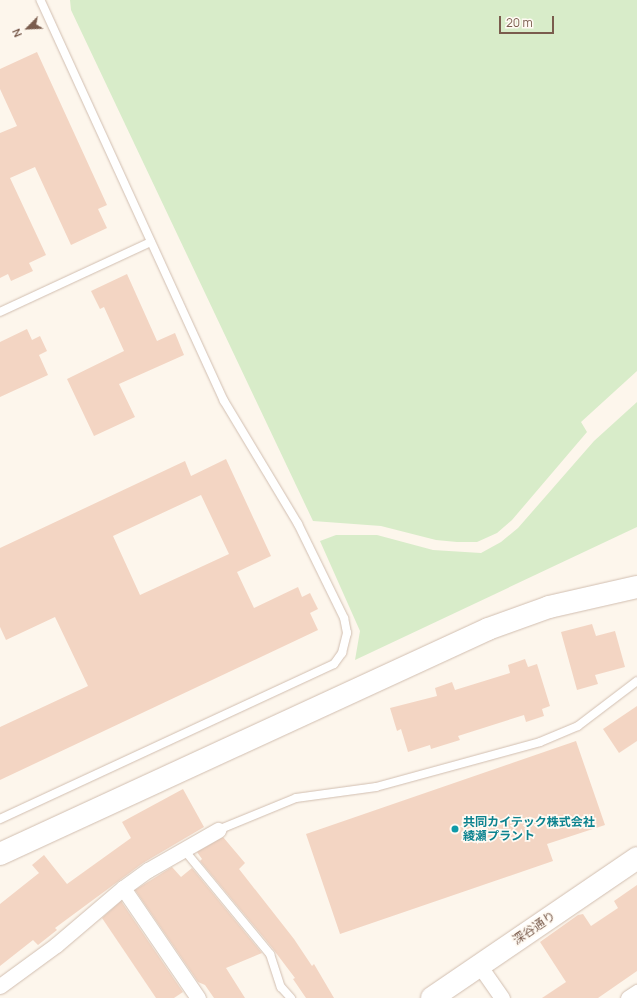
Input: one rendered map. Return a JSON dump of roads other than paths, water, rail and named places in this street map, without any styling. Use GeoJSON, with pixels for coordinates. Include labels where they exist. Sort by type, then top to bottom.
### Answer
{"type":"FeatureCollection","features":[{"type":"Feature","properties":{"kind":"street"},"geometry":{"type":"LineString","coordinates":[[0,854],[488,629],[549,607],[637,587]]}},
{"type":"Feature","properties":{"kind":"street"},"geometry":{"type":"LineString","coordinates":[[0,986],[56,945],[123,888],[148,870],[218,830]]}},
{"type":"Feature","properties":{"kind":"street","name":"深谷通り"},"geometry":{"type":"LineString","coordinates":[[432,998],[637,858]]}},
{"type":"Feature","properties":{"kind":"street"},"geometry":{"type":"LineString","coordinates":[[123,888],[198,998]]}},
{"type":"Feature","properties":{"kind":"street"},"geometry":{"type":"LineString","coordinates":[[479,965],[502,998]]}},
{"type":"Feature","properties":{"kind":"street"},"geometry":{"type":"LineString","coordinates":[[628,998],[637,992]]}},
{"type":"Feature","properties":{"kind":"lane"},"geometry":{"type":"LineString","coordinates":[[0,819],[334,664],[342,653],[347,633],[344,618],[298,524],[224,401],[40,0]]}},
{"type":"Feature","properties":{"kind":"lane"},"geometry":{"type":"LineString","coordinates":[[0,312],[151,242]]}},
{"type":"Feature","properties":{"kind":"lane"},"geometry":{"type":"LineString","coordinates":[[218,830],[296,798],[376,787],[540,742],[578,726],[637,681]]}},
{"type":"Feature","properties":{"kind":"lane"},"geometry":{"type":"LineString","coordinates":[[185,850],[270,954],[281,987],[291,998]]}},
{"type":"Feature","properties":{"kind":"place","name":"共同カイテック株式会社 綾瀬プラント"},"geometry":{"type":"Point","coordinates":[455,829]}}]}
